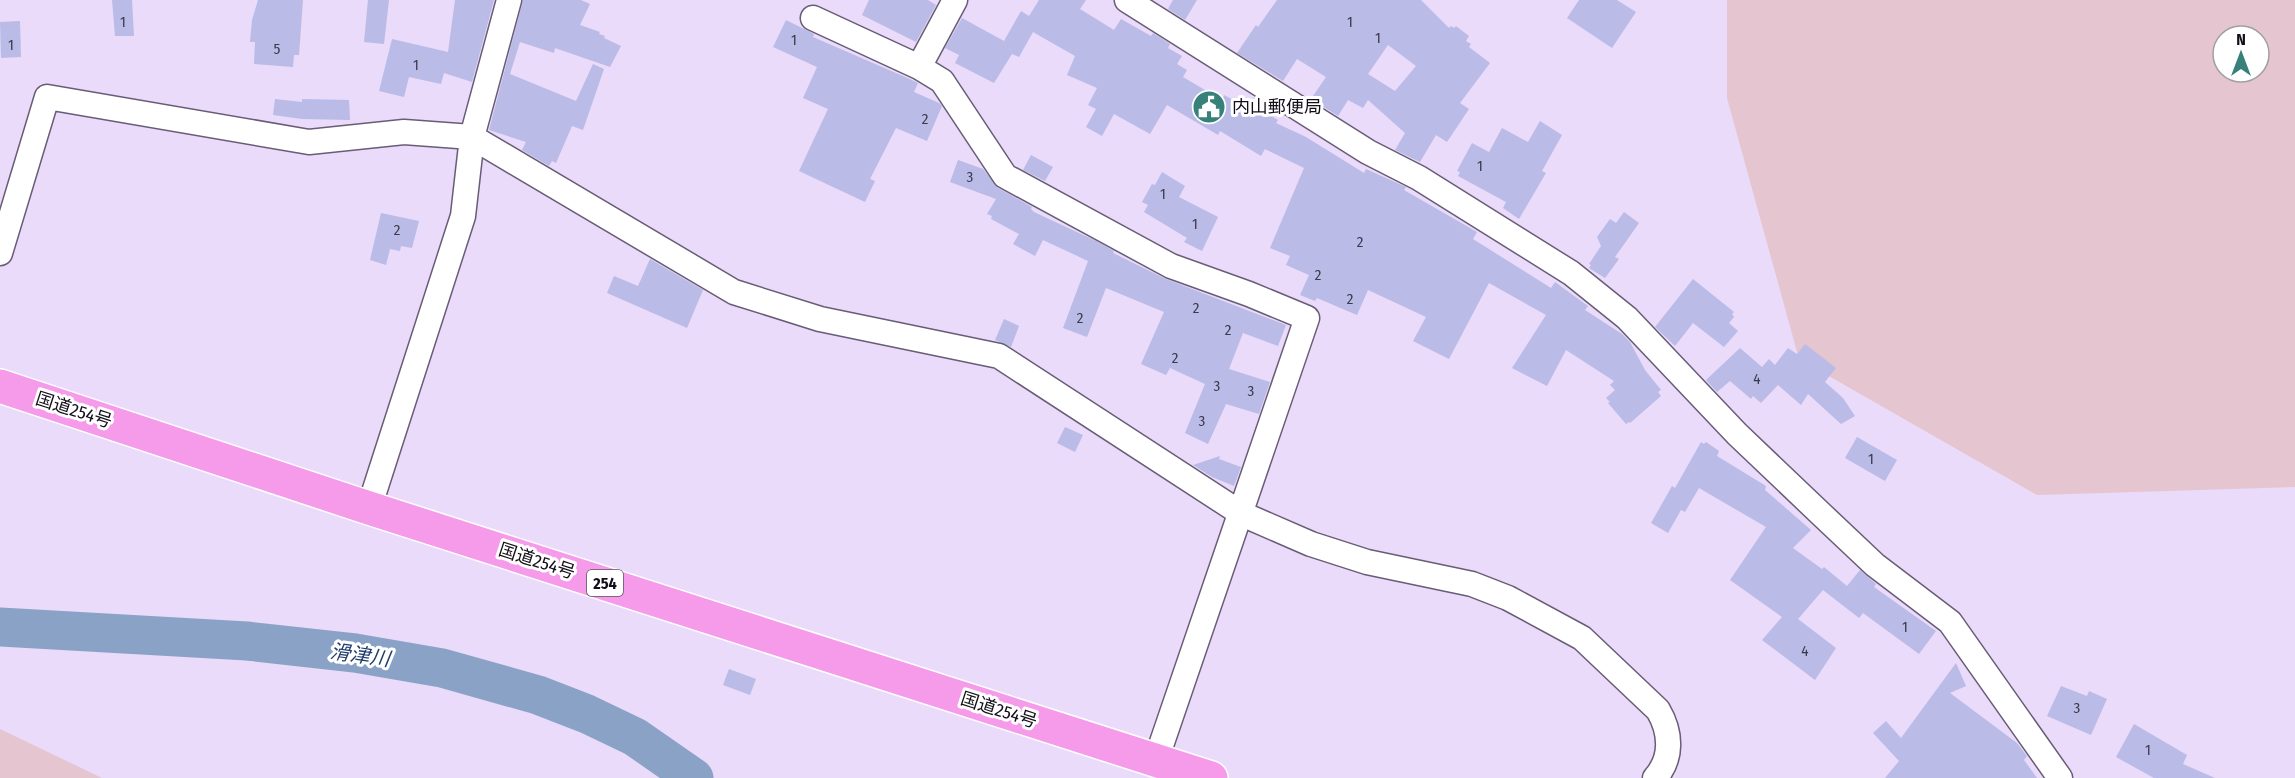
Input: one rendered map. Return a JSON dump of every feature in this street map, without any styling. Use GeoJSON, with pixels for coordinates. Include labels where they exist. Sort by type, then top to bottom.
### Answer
{"type":"FeatureCollection","features":[{"type":"Feature","properties":{"kind":"highway","name":"国道254号"},"geometry":{"type":"LineString","coordinates":[[0,386],[369,508],[1211,778]]}},
{"type":"Feature","properties":{"kind":"street"},"geometry":{"type":"LineString","coordinates":[[369,508],[463,216],[472,137],[509,0]]}},
{"type":"Feature","properties":{"kind":"street"},"geometry":{"type":"LineString","coordinates":[[919,67],[955,0]]}},
{"type":"Feature","properties":{"kind":"street"},"geometry":{"type":"LineString","coordinates":[[1127,0],[1368,152],[1419,178],[1562,266],[1627,318],[1737,434],[1828,521],[1875,565],[1950,622],[2060,778]]}},
{"type":"Feature","properties":{"kind":"street"},"geometry":{"type":"LineString","coordinates":[[813,18],[919,67],[942,81],[1005,176],[1171,266],[1307,318],[1242,514],[1156,760]]}},
{"type":"Feature","properties":{"kind":"street"},"geometry":{"type":"LineString","coordinates":[[0,253],[47,97],[309,142],[404,132],[472,137],[734,292],[820,319],[999,356],[1242,514],[1311,544],[1367,562],[1472,584],[1508,598],[1582,638],[1658,710],[1666,724],[1667,759],[1655,778]]}},
{"type":"Feature","properties":{"kind":"shaded area"},"geometry":{"type":"Polygon","coordinates":[[[1727,0],[2295,0],[2295,487],[2037,495],[1799,359],[1727,98],[1727,0]]]}},
{"type":"Feature","properties":{"kind":"shaded area"},"geometry":{"type":"Polygon","coordinates":[[[0,729],[102,778],[0,778],[0,729]]]}},
{"type":"Feature","properties":{"kind":"building"},"geometry":{"type":"Polygon","coordinates":[[[112,0],[132,0],[134,36],[115,36],[112,0]]]}},
{"type":"Feature","properties":{"kind":"building"},"geometry":{"type":"Polygon","coordinates":[[[258,0],[303,0],[299,55],[294,55],[293,67],[254,64],[255,42],[250,42],[252,20],[258,0]]]}},
{"type":"Feature","properties":{"kind":"building"},"geometry":{"type":"Polygon","coordinates":[[[368,0],[389,0],[384,44],[364,42],[368,0]]]}},
{"type":"Feature","properties":{"kind":"building"},"geometry":{"type":"Polygon","coordinates":[[[455,0],[494,0],[472,82],[444,73],[441,84],[409,77],[404,97],[379,91],[392,39],[448,52],[455,0]]]}},
{"type":"Feature","properties":{"kind":"building"},"geometry":{"type":"Polygon","coordinates":[[[523,0],[581,0],[590,4],[580,25],[600,32],[599,34],[605,36],[604,38],[621,46],[610,67],[555,48],[554,53],[520,42],[510,74],[576,101],[593,64],[604,69],[583,130],[572,126],[556,163],[552,161],[549,166],[522,150],[526,142],[489,130],[523,0]]]}},
{"type":"Feature","properties":{"kind":"building"},"geometry":{"type":"Polygon","coordinates":[[[869,0],[928,0],[936,5],[916,42],[862,15],[869,0]]]}},
{"type":"Feature","properties":{"kind":"building"},"geometry":{"type":"Polygon","coordinates":[[[1039,0],[1086,0],[1080,9],[1114,30],[1121,19],[1151,36],[1153,33],[1170,44],[1168,48],[1182,56],[1177,64],[1187,70],[1183,77],[1222,100],[1224,95],[1241,104],[1243,99],[1278,120],[1276,123],[1306,137],[1364,173],[1366,169],[1406,187],[1404,190],[1477,232],[1473,239],[1551,288],[1555,282],[1588,306],[1585,310],[1622,334],[1630,342],[1645,370],[1661,390],[1658,392],[1661,396],[1626,424],[1606,398],[1615,390],[1610,385],[1614,381],[1566,350],[1547,386],[1512,368],[1546,315],[1489,283],[1449,359],[1413,341],[1426,317],[1368,290],[1357,315],[1317,298],[1315,301],[1300,295],[1309,275],[1286,265],[1290,256],[1270,248],[1304,168],[1265,149],[1261,156],[1220,131],[1218,135],[1167,105],[1150,134],[1114,114],[1102,136],[1086,127],[1096,109],[1088,105],[1097,88],[1067,75],[1075,56],[1033,32],[1019,57],[1012,54],[994,83],[955,63],[959,55],[945,48],[962,18],[1004,41],[1021,11],[1029,16],[1039,0]]]}},
{"type":"Feature","properties":{"kind":"building"},"geometry":{"type":"Polygon","coordinates":[[[1173,0],[1197,0],[1185,20],[1168,9],[1173,0]]]}},
{"type":"Feature","properties":{"kind":"building"},"geometry":{"type":"Polygon","coordinates":[[[1277,0],[1421,0],[1449,28],[1456,26],[1469,36],[1466,41],[1471,44],[1469,47],[1490,63],[1460,103],[1469,109],[1447,142],[1436,135],[1420,162],[1395,150],[1405,133],[1368,100],[1363,108],[1348,100],[1338,116],[1311,99],[1326,77],[1297,59],[1283,81],[1237,53],[1256,25],[1258,27],[1277,0]],[[1388,45],[1368,74],[1395,91],[1416,66],[1388,45]]]}},
{"type":"Feature","properties":{"kind":"building"},"geometry":{"type":"Polygon","coordinates":[[[1579,0],[1617,0],[1636,12],[1612,48],[1567,18],[1579,0]]]}},
{"type":"Feature","properties":{"kind":"building"},"geometry":{"type":"Polygon","coordinates":[[[786,20],[814,34],[813,37],[918,83],[914,92],[942,106],[927,141],[896,128],[870,179],[875,181],[865,202],[799,171],[828,109],[803,98],[817,67],[773,47],[786,20]]]}},
{"type":"Feature","properties":{"kind":"building"},"geometry":{"type":"Polygon","coordinates":[[[20,21],[21,57],[1,58],[0,22],[20,21]]]}},
{"type":"Feature","properties":{"kind":"building"},"geometry":{"type":"Polygon","coordinates":[[[275,99],[302,102],[302,99],[349,100],[350,120],[302,119],[273,115],[275,99]]]}},
{"type":"Feature","properties":{"kind":"building"},"geometry":{"type":"Polygon","coordinates":[[[1540,121],[1562,135],[1542,171],[1546,173],[1519,219],[1503,208],[1506,202],[1458,176],[1460,172],[1457,171],[1472,143],[1489,152],[1502,128],[1528,142],[1540,121]]]}},
{"type":"Feature","properties":{"kind":"building"},"geometry":{"type":"Polygon","coordinates":[[[1031,155],[1053,167],[1045,181],[1023,170],[1031,155]]]}},
{"type":"Feature","properties":{"kind":"building"},"geometry":{"type":"Polygon","coordinates":[[[958,160],[983,169],[998,188],[1032,207],[1034,212],[1096,241],[1114,251],[1113,253],[1166,279],[1286,325],[1278,346],[1243,333],[1229,369],[1270,382],[1259,414],[1226,404],[1208,444],[1185,433],[1205,384],[1170,368],[1166,375],[1141,364],[1164,312],[1106,288],[1087,337],[1063,328],[1088,261],[1043,240],[1035,256],[1013,244],[1019,234],[991,219],[992,216],[987,214],[996,199],[950,182],[958,160]]]}},
{"type":"Feature","properties":{"kind":"building"},"geometry":{"type":"Polygon","coordinates":[[[1162,172],[1185,186],[1179,197],[1218,217],[1202,251],[1184,242],[1187,238],[1144,212],[1148,205],[1142,202],[1162,172]]]}},
{"type":"Feature","properties":{"kind":"building"},"geometry":{"type":"Polygon","coordinates":[[[1624,212],[1639,223],[1615,257],[1619,259],[1605,278],[1589,268],[1591,265],[1589,264],[1601,246],[1597,237],[1610,219],[1616,223],[1624,212]]]}},
{"type":"Feature","properties":{"kind":"building"},"geometry":{"type":"Polygon","coordinates":[[[381,213],[419,221],[412,248],[401,246],[400,251],[390,249],[386,265],[370,260],[381,213]]]}},
{"type":"Feature","properties":{"kind":"building"},"geometry":{"type":"Polygon","coordinates":[[[650,259],[703,290],[687,328],[607,293],[614,276],[638,286],[650,259]]]}},
{"type":"Feature","properties":{"kind":"building"},"geometry":{"type":"Polygon","coordinates":[[[1693,279],[1734,312],[1732,314],[1734,317],[1729,323],[1738,331],[1724,347],[1693,323],[1675,346],[1655,327],[1693,279]]]}},
{"type":"Feature","properties":{"kind":"building"},"geometry":{"type":"Polygon","coordinates":[[[1004,319],[1019,326],[1011,347],[995,340],[1004,319]]]}},
{"type":"Feature","properties":{"kind":"building"},"geometry":{"type":"Polygon","coordinates":[[[1805,344],[1836,368],[1825,382],[1843,398],[1855,416],[1841,424],[1808,394],[1801,405],[1778,385],[1761,403],[1753,396],[1751,399],[1730,381],[1717,392],[1706,380],[1740,348],[1762,367],[1769,359],[1775,365],[1788,348],[1797,354],[1805,344]]]}},
{"type":"Feature","properties":{"kind":"building"},"geometry":{"type":"Polygon","coordinates":[[[1065,427],[1083,435],[1075,452],[1057,443],[1065,427]]]}},
{"type":"Feature","properties":{"kind":"building"},"geometry":{"type":"Polygon","coordinates":[[[1857,437],[1897,460],[1885,481],[1845,458],[1857,437]]]}},
{"type":"Feature","properties":{"kind":"building"},"geometry":{"type":"Polygon","coordinates":[[[1701,442],[1704,444],[1706,442],[1719,451],[1717,456],[1766,486],[1765,490],[1811,530],[1793,548],[1822,569],[1824,567],[1847,586],[1860,570],[1876,584],[1874,587],[1936,631],[1919,654],[1863,613],[1859,618],[1823,590],[1798,619],[1836,648],[1815,680],[1762,640],[1782,617],[1730,580],[1766,527],[1699,488],[1685,512],[1681,510],[1668,533],[1651,523],[1672,486],[1675,488],[1701,442]]]}},
{"type":"Feature","properties":{"kind":"building"},"geometry":{"type":"Polygon","coordinates":[[[1220,456],[1219,459],[1241,467],[1234,486],[1212,477],[1193,465],[1220,456]]]}},
{"type":"Feature","properties":{"kind":"building"},"geometry":{"type":"Polygon","coordinates":[[[1956,663],[1966,686],[1950,693],[2017,743],[2027,756],[2024,760],[2037,778],[1885,778],[1899,761],[1873,733],[1886,721],[1901,738],[1956,663]]]}},
{"type":"Feature","properties":{"kind":"building"},"geometry":{"type":"Polygon","coordinates":[[[729,669],[756,679],[750,695],[723,685],[729,669]]]}},
{"type":"Feature","properties":{"kind":"building"},"geometry":{"type":"Polygon","coordinates":[[[2061,686],[2087,696],[2089,691],[2107,699],[2091,735],[2047,716],[2061,686]]]}},
{"type":"Feature","properties":{"kind":"building"},"geometry":{"type":"Polygon","coordinates":[[[2134,724],[2187,755],[2183,764],[2215,778],[2154,778],[2116,757],[2134,724]]]}},
{"type":"Feature","properties":{"kind":"waterway","name":"滑津川"},"geometry":{"type":"LineString","coordinates":[[0,627],[247,641],[355,653],[442,668],[538,695],[587,714],[635,737],[694,778]]}},
{"type":"Feature","properties":{"kind":"place","name":"内山郵便局"},"geometry":{"type":"Point","coordinates":[1209,107]}}]}
